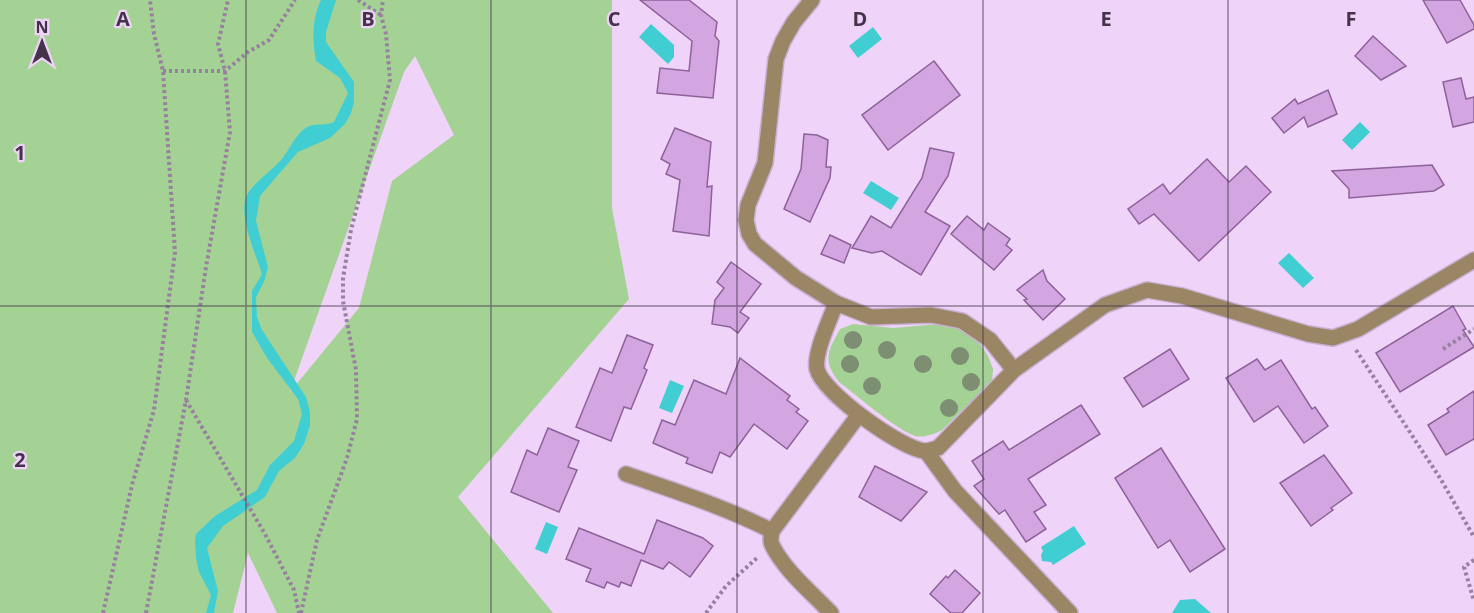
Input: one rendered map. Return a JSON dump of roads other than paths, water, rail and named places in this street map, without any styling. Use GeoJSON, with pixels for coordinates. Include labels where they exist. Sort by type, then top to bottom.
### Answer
{"type":"FeatureCollection","features":[{"type":"Feature","properties":{"kind":"street"},"geometry":{"type":"LineString","coordinates":[[812,0],[783,40],[776,59],[765,163],[748,205],[746,220],[749,234],[755,244],[796,278],[836,303],[871,317],[931,315],[962,321],[990,340],[1014,370]]}},
{"type":"Feature","properties":{"kind":"street"},"geometry":{"type":"LineString","coordinates":[[836,303],[817,356],[817,370],[825,383],[858,416],[913,448],[926,451],[938,448],[1014,370],[1105,305],[1147,290],[1182,296],[1308,334],[1333,338],[1358,328],[1474,260]]}},
{"type":"Feature","properties":{"kind":"street"},"geometry":{"type":"LineString","coordinates":[[772,538],[858,416]]}},
{"type":"Feature","properties":{"kind":"street"},"geometry":{"type":"LineString","coordinates":[[926,451],[955,491],[1070,613]]}},
{"type":"Feature","properties":{"kind":"street"},"geometry":{"type":"LineString","coordinates":[[626,474],[681,492],[747,519],[772,538],[786,565],[831,613]]}}]}
